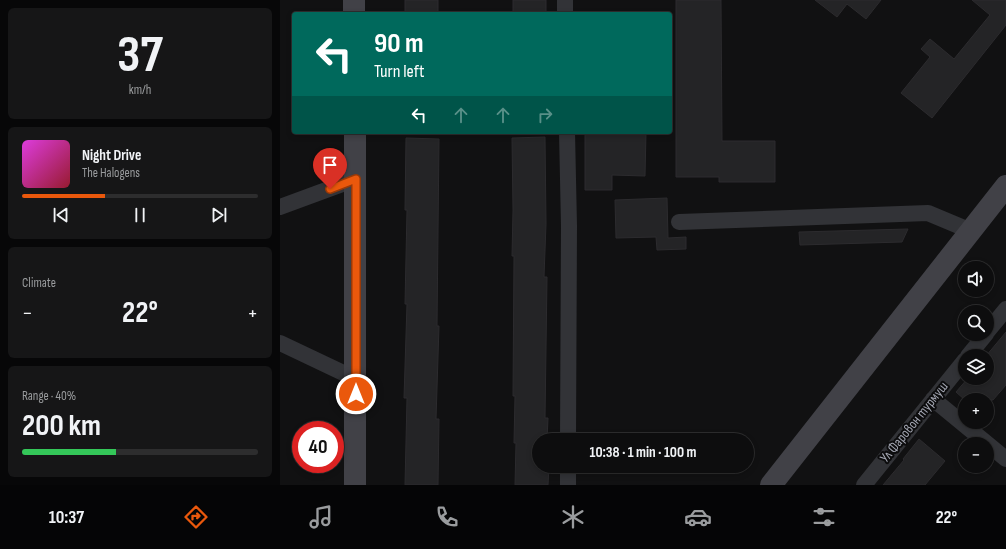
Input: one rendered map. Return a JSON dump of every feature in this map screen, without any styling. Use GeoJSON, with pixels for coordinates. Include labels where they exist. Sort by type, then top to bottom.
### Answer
{"type":"FeatureCollection","features":[{"type":"Feature","properties":{"kind":"main road"},"geometry":{"type":"LineString","coordinates":[[354,0],[354,12]]}},
{"type":"Feature","properties":{"kind":"main road"},"geometry":{"type":"LineString","coordinates":[[355,134],[355,485]]}},
{"type":"Feature","properties":{"kind":"main road"},"geometry":{"type":"LineString","coordinates":[[771,485],[1006,186]]}},
{"type":"Feature","properties":{"kind":"street"},"geometry":{"type":"LineString","coordinates":[[565,0],[565,12]]}},
{"type":"Feature","properties":{"kind":"street"},"geometry":{"type":"LineString","coordinates":[[568,134],[568,433]]}},
{"type":"Feature","properties":{"kind":"street"},"geometry":{"type":"LineString","coordinates":[[280,207],[356,179]]}},
{"type":"Feature","properties":{"kind":"street"},"geometry":{"type":"LineString","coordinates":[[679,222],[928,213],[971,231]]}},
{"type":"Feature","properties":{"kind":"street"},"geometry":{"type":"LineString","coordinates":[[994,323],[1006,309]]}},
{"type":"Feature","properties":{"kind":"street"},"geometry":{"type":"LineString","coordinates":[[973,349],[980,341]]}},
{"type":"Feature","properties":{"kind":"street"},"geometry":{"type":"LineString","coordinates":[[280,343],[356,379]]}},
{"type":"Feature","properties":{"kind":"street","name":"Ул Фаровон турмуш"},"geometry":{"type":"LineString","coordinates":[[864,485],[958,369]]}},
{"type":"Feature","properties":{"kind":"street"},"geometry":{"type":"LineString","coordinates":[[933,400],[1006,459]]}},
{"type":"Feature","properties":{"kind":"street"},"geometry":{"type":"LineString","coordinates":[[568,473],[568,485]]}},
{"type":"Feature","properties":{"kind":"building"},"geometry":{"type":"Polygon","coordinates":[[[405,0],[438,0],[438,12],[405,12],[405,0]]]}},
{"type":"Feature","properties":{"kind":"building"},"geometry":{"type":"Polygon","coordinates":[[[513,0],[546,0],[546,12],[513,12],[513,0]]]}},
{"type":"Feature","properties":{"kind":"building"},"geometry":{"type":"Polygon","coordinates":[[[676,0],[721,0],[722,141],[775,141],[775,182],[719,182],[719,177],[676,177],[676,0]]]}},
{"type":"Feature","properties":{"kind":"building"},"geometry":{"type":"Polygon","coordinates":[[[815,0],[881,0],[866,19],[847,4],[837,17],[815,0]]]}},
{"type":"Feature","properties":{"kind":"building"},"geometry":{"type":"Polygon","coordinates":[[[972,0],[1006,0],[1006,25],[932,118],[901,93],[930,57],[921,49],[930,39],[954,59],[990,15],[972,0]]]}},
{"type":"Feature","properties":{"kind":"building"},"geometry":{"type":"Polygon","coordinates":[[[585,134],[646,134],[645,176],[612,175],[612,190],[585,190],[585,134]]]}},
{"type":"Feature","properties":{"kind":"building"},"geometry":{"type":"Polygon","coordinates":[[[545,137],[546,224],[544,277],[547,277],[545,418],[548,418],[547,433],[532,433],[532,473],[549,473],[548,485],[515,485],[516,443],[514,443],[515,396],[513,396],[514,256],[512,256],[512,138],[545,137]]]}},
{"type":"Feature","properties":{"kind":"building"},"geometry":{"type":"Polygon","coordinates":[[[406,138],[439,139],[437,326],[439,326],[436,419],[439,419],[438,485],[405,485],[407,398],[404,398],[407,304],[405,304],[407,210],[405,210],[406,138]]]}},
{"type":"Feature","properties":{"kind":"building"},"geometry":{"type":"Polygon","coordinates":[[[667,198],[668,238],[686,237],[686,249],[657,250],[656,237],[616,238],[615,200],[667,198]]]}},
{"type":"Feature","properties":{"kind":"building"},"geometry":{"type":"Polygon","coordinates":[[[908,229],[902,242],[800,245],[799,232],[908,229]]]}},
{"type":"Feature","properties":{"kind":"building"},"geometry":{"type":"Polygon","coordinates":[[[1006,332],[1006,385],[994,399],[994,393],[958,394],[956,392],[962,385],[994,385],[994,349],[992,349],[1006,332]]]}},
{"type":"Feature","properties":{"kind":"building"},"geometry":{"type":"Polygon","coordinates":[[[919,439],[945,461],[925,485],[883,485],[904,460],[903,459],[919,439]]]}},
{"type":"Feature","properties":{"kind":"route"},"geometry":{"type":"LineString","coordinates":[[330,189],[356,179],[356,394]]}}]}
